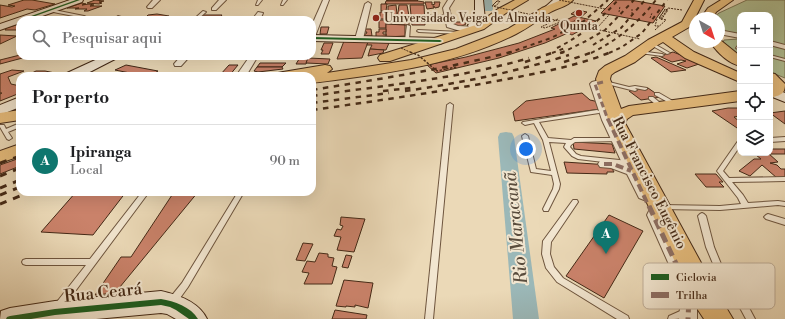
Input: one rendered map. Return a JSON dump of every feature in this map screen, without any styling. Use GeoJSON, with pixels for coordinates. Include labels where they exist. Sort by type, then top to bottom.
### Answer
{"type":"FeatureCollection","features":[{"type":"Feature","properties":{"kind":"main road"},"geometry":{"type":"LineString","coordinates":[[307,72],[356,64],[407,46],[440,41],[469,28],[485,24],[518,1],[525,8],[558,6],[568,0]]}},
{"type":"Feature","properties":{"kind":"main road"},"geometry":{"type":"LineString","coordinates":[[684,25],[676,22],[687,0]]}},
{"type":"Feature","properties":{"kind":"main road"},"geometry":{"type":"LineString","coordinates":[[699,0],[684,25],[662,32],[607,71],[604,74],[605,87],[628,104],[737,96]]}},
{"type":"Feature","properties":{"kind":"main road"},"geometry":{"type":"LineString","coordinates":[[711,12],[728,0]]}},
{"type":"Feature","properties":{"kind":"main road"},"geometry":{"type":"LineString","coordinates":[[316,78],[408,65],[469,48],[512,32],[548,6]]}},
{"type":"Feature","properties":{"kind":"main road"},"geometry":{"type":"LineString","coordinates":[[662,32],[672,44],[703,63],[737,77]]}},
{"type":"Feature","properties":{"kind":"main road"},"geometry":{"type":"LineString","coordinates":[[407,46],[469,48]]}},
{"type":"Feature","properties":{"kind":"main road"},"geometry":{"type":"LineString","coordinates":[[725,48],[737,56]]}},
{"type":"Feature","properties":{"kind":"main road"},"geometry":{"type":"LineString","coordinates":[[703,63],[727,65],[732,63],[737,58]]}},
{"type":"Feature","properties":{"kind":"main road","name":"Rua Francisco Eugênio"},"geometry":{"type":"LineString","coordinates":[[605,87],[632,166],[661,207],[683,263]]}},
{"type":"Feature","properties":{"kind":"main road"},"geometry":{"type":"LineString","coordinates":[[620,134],[618,118],[622,113],[658,102]]}},
{"type":"Feature","properties":{"kind":"main road"},"geometry":{"type":"LineString","coordinates":[[3,125],[16,117]]}},
{"type":"Feature","properties":{"kind":"street"},"geometry":{"type":"LineString","coordinates":[[32,16],[79,0]]}},
{"type":"Feature","properties":{"kind":"street"},"geometry":{"type":"LineString","coordinates":[[150,7],[157,0]]}},
{"type":"Feature","properties":{"kind":"street"},"geometry":{"type":"LineString","coordinates":[[214,9],[223,0]]}},
{"type":"Feature","properties":{"kind":"street"},"geometry":{"type":"LineString","coordinates":[[316,24],[326,0]]}},
{"type":"Feature","properties":{"kind":"street"},"geometry":{"type":"LineString","coordinates":[[451,0],[446,8],[450,25],[469,28],[480,19],[479,0]]}},
{"type":"Feature","properties":{"kind":"street"},"geometry":{"type":"LineString","coordinates":[[548,6],[559,0]]}},
{"type":"Feature","properties":{"kind":"street"},"geometry":{"type":"LineString","coordinates":[[359,39],[368,4]]}},
{"type":"Feature","properties":{"kind":"street"},"geometry":{"type":"LineString","coordinates":[[0,27],[16,21]]}},
{"type":"Feature","properties":{"kind":"street"},"geometry":{"type":"LineString","coordinates":[[0,32],[16,32]]}},
{"type":"Feature","properties":{"kind":"street"},"geometry":{"type":"LineString","coordinates":[[725,33],[737,35]]}},
{"type":"Feature","properties":{"kind":"street"},"geometry":{"type":"LineString","coordinates":[[316,38],[359,39],[407,46]]}},
{"type":"Feature","properties":{"kind":"street"},"geometry":{"type":"LineString","coordinates":[[773,44],[785,47]]}},
{"type":"Feature","properties":{"kind":"street"},"geometry":{"type":"LineString","coordinates":[[80,72],[105,60]]}},
{"type":"Feature","properties":{"kind":"street"},"geometry":{"type":"LineString","coordinates":[[178,64],[182,60]]}},
{"type":"Feature","properties":{"kind":"street"},"geometry":{"type":"LineString","coordinates":[[244,72],[251,60]]}},
{"type":"Feature","properties":{"kind":"street"},"geometry":{"type":"LineString","coordinates":[[0,111],[16,114]]}},
{"type":"Feature","properties":{"kind":"street"},"geometry":{"type":"LineString","coordinates":[[604,164],[632,166],[676,263]]}},
{"type":"Feature","properties":{"kind":"street","name":"Rua Ceará"},"geometry":{"type":"LineString","coordinates":[[10,319],[55,312],[162,302],[171,303]]}},
{"type":"Feature","properties":{"kind":"street"},"geometry":{"type":"LineString","coordinates":[[171,303],[181,308],[194,319]]}},
{"type":"Feature","properties":{"kind":"lane"},"geometry":{"type":"LineString","coordinates":[[257,4],[260,0]]}},
{"type":"Feature","properties":{"kind":"lane"},"geometry":{"type":"LineString","coordinates":[[282,4],[285,0]]}},
{"type":"Feature","properties":{"kind":"lane"},"geometry":{"type":"LineString","coordinates":[[49,10],[79,16]]}},
{"type":"Feature","properties":{"kind":"lane"},"geometry":{"type":"LineString","coordinates":[[200,16],[204,12]]}},
{"type":"Feature","properties":{"kind":"lane"},"geometry":{"type":"LineString","coordinates":[[407,46],[408,26]]}},
{"type":"Feature","properties":{"kind":"lane"},"geometry":{"type":"LineString","coordinates":[[419,31],[469,28]]}},
{"type":"Feature","properties":{"kind":"lane"},"geometry":{"type":"LineString","coordinates":[[643,45],[668,53]]}},
{"type":"Feature","properties":{"kind":"lane"},"geometry":{"type":"LineString","coordinates":[[643,45],[662,55]]}},
{"type":"Feature","properties":{"kind":"lane"},"geometry":{"type":"LineString","coordinates":[[773,57],[785,60]]}},
{"type":"Feature","properties":{"kind":"lane"},"geometry":{"type":"LineString","coordinates":[[629,88],[635,86],[645,89]]}},
{"type":"Feature","properties":{"kind":"lane"},"geometry":{"type":"LineString","coordinates":[[605,87],[629,88],[635,90]]}},
{"type":"Feature","properties":{"kind":"lane"},"geometry":{"type":"LineString","coordinates":[[429,319],[450,105]]}},
{"type":"Feature","properties":{"kind":"lane"},"geometry":{"type":"LineString","coordinates":[[525,123],[597,112]]}},
{"type":"Feature","properties":{"kind":"lane"},"geometry":{"type":"LineString","coordinates":[[536,121],[546,140],[557,184],[546,209]]}},
{"type":"Feature","properties":{"kind":"lane"},"geometry":{"type":"LineString","coordinates":[[3,125],[11,149]]}},
{"type":"Feature","properties":{"kind":"lane"},"geometry":{"type":"LineString","coordinates":[[546,140],[570,141],[620,134]]}},
{"type":"Feature","properties":{"kind":"lane"},"geometry":{"type":"LineString","coordinates":[[525,136],[533,171],[554,173]]}},
{"type":"Feature","properties":{"kind":"lane"},"geometry":{"type":"LineString","coordinates":[[773,140],[785,139]]}},
{"type":"Feature","properties":{"kind":"lane"},"geometry":{"type":"LineString","coordinates":[[570,141],[567,147],[569,151],[580,158],[632,166]]}},
{"type":"Feature","properties":{"kind":"lane"},"geometry":{"type":"LineString","coordinates":[[737,146],[720,169],[741,197],[745,205]]}},
{"type":"Feature","properties":{"kind":"lane"},"geometry":{"type":"LineString","coordinates":[[727,180],[785,179]]}},
{"type":"Feature","properties":{"kind":"lane"},"geometry":{"type":"LineString","coordinates":[[55,312],[143,196]]}},
{"type":"Feature","properties":{"kind":"lane"},"geometry":{"type":"LineString","coordinates":[[171,303],[185,285],[239,196]]}},
{"type":"Feature","properties":{"kind":"lane"},"geometry":{"type":"LineString","coordinates":[[741,197],[754,205]]}},
{"type":"Feature","properties":{"kind":"lane"},"geometry":{"type":"LineString","coordinates":[[575,202],[547,241],[546,254],[550,268],[560,280],[625,319]]}},
{"type":"Feature","properties":{"kind":"lane"},"geometry":{"type":"LineString","coordinates":[[661,207],[720,208],[745,205],[785,204]]}},
{"type":"Feature","properties":{"kind":"lane"},"geometry":{"type":"LineString","coordinates":[[702,216],[710,247],[717,263]]}},
{"type":"Feature","properties":{"kind":"lane"},"geometry":{"type":"LineString","coordinates":[[768,217],[785,222]]}},
{"type":"Feature","properties":{"kind":"lane"},"geometry":{"type":"LineString","coordinates":[[26,262],[92,262]]}},
{"type":"Feature","properties":{"kind":"lane"},"geometry":{"type":"LineString","coordinates":[[745,309],[751,319]]}},
{"type":"Feature","properties":{"kind":"lane"},"geometry":{"type":"LineString","coordinates":[[672,319],[702,312]]}},
{"type":"Feature","properties":{"kind":"path"},"geometry":{"type":"LineString","coordinates":[[499,1],[493,5],[496,6],[500,1],[496,0],[492,6],[597,28],[643,45]]}},
{"type":"Feature","properties":{"kind":"path"},"geometry":{"type":"LineString","coordinates":[[559,0],[605,9]]}},
{"type":"Feature","properties":{"kind":"path"},"geometry":{"type":"LineString","coordinates":[[619,12],[620,6]]}},
{"type":"Feature","properties":{"kind":"path"},"geometry":{"type":"LineString","coordinates":[[666,20],[659,18],[668,8],[682,10]]}},
{"type":"Feature","properties":{"kind":"path"},"geometry":{"type":"LineString","coordinates":[[632,9],[632,14]]}},
{"type":"Feature","properties":{"kind":"path"},"geometry":{"type":"LineString","coordinates":[[662,32],[655,26],[657,19],[661,20],[668,10],[665,9],[659,18],[661,18],[666,10]]}},
{"type":"Feature","properties":{"kind":"path"},"geometry":{"type":"LineString","coordinates":[[650,18],[652,13]]}},
{"type":"Feature","properties":{"kind":"path"},"geometry":{"type":"LineString","coordinates":[[597,28],[609,14]]}},
{"type":"Feature","properties":{"kind":"path"},"geometry":{"type":"LineString","coordinates":[[558,19],[541,27],[545,28],[562,21]]}},
{"type":"Feature","properties":{"kind":"path"},"geometry":{"type":"LineString","coordinates":[[568,24],[576,20],[580,20],[574,24]]}},
{"type":"Feature","properties":{"kind":"path"},"geometry":{"type":"LineString","coordinates":[[579,26],[586,22],[588,23],[583,26]]}},
{"type":"Feature","properties":{"kind":"path"},"geometry":{"type":"LineString","coordinates":[[407,46],[401,48],[418,55],[437,71],[457,67]]}},
{"type":"Feature","properties":{"kind":"green space"},"geometry":{"type":"Polygon","coordinates":[[[747,0],[785,0],[785,78],[773,73],[773,12],[737,12],[737,35],[725,32],[725,12],[721,12],[747,0]]]}},
{"type":"Feature","properties":{"kind":"green space"},"geometry":{"type":"Polygon","coordinates":[[[737,39],[737,55],[725,45],[725,40],[737,39]]]}},
{"type":"Feature","properties":{"kind":"building"},"geometry":{"type":"Polygon","coordinates":[[[24,0],[55,4],[35,10],[27,9],[0,18],[0,5],[12,7],[15,6],[8,5],[24,0]]]}},
{"type":"Feature","properties":{"kind":"building"},"geometry":{"type":"Polygon","coordinates":[[[95,0],[104,1],[99,2],[102,3],[99,4],[87,3],[95,0]]]}},
{"type":"Feature","properties":{"kind":"building"},"geometry":{"type":"Polygon","coordinates":[[[417,0],[418,1],[386,1],[417,0]]]}},
{"type":"Feature","properties":{"kind":"building"},"geometry":{"type":"Polygon","coordinates":[[[614,0],[630,0],[665,6],[653,23],[601,13],[614,0]]]}},
{"type":"Feature","properties":{"kind":"building"},"geometry":{"type":"Polygon","coordinates":[[[386,1],[418,1],[424,2],[424,4],[385,4],[386,1]]]}},
{"type":"Feature","properties":{"kind":"building"},"geometry":{"type":"Polygon","coordinates":[[[425,2],[432,2],[432,5],[435,4],[434,2],[440,2],[439,7],[435,8],[433,6],[434,8],[427,9],[425,2]]]}},
{"type":"Feature","properties":{"kind":"building"},"geometry":{"type":"Polygon","coordinates":[[[82,3],[86,4],[82,5],[89,4],[94,5],[90,6],[102,6],[88,11],[84,11],[87,9],[67,8],[82,3]]]}},
{"type":"Feature","properties":{"kind":"building"},"geometry":{"type":"Polygon","coordinates":[[[381,4],[387,4],[386,11],[381,11],[381,4]]]}},
{"type":"Feature","properties":{"kind":"building"},"geometry":{"type":"Polygon","coordinates":[[[396,5],[397,14],[399,5],[407,5],[409,16],[396,15],[396,24],[388,24],[388,6],[396,5]]]}},
{"type":"Feature","properties":{"kind":"building"},"geometry":{"type":"Polygon","coordinates":[[[410,5],[424,5],[425,25],[412,25],[410,5]]]}},
{"type":"Feature","properties":{"kind":"building","name":"Quinta"},"geometry":{"type":"Polygon","coordinates":[[[577,10],[587,12],[581,17],[571,14],[577,10]]]}},
{"type":"Feature","properties":{"kind":"building"},"geometry":{"type":"Polygon","coordinates":[[[380,12],[386,12],[388,19],[380,19],[380,12]]]}},
{"type":"Feature","properties":{"kind":"building"},"geometry":{"type":"Polygon","coordinates":[[[157,14],[169,16],[147,16],[157,14]]]}},
{"type":"Feature","properties":{"kind":"building"},"geometry":{"type":"Polygon","coordinates":[[[202,15],[222,15],[221,16],[201,16],[202,15]]]}},
{"type":"Feature","properties":{"kind":"building"},"geometry":{"type":"Polygon","coordinates":[[[424,15],[444,15],[444,18],[425,17],[424,15]]]}},
{"type":"Feature","properties":{"kind":"building"},"geometry":{"type":"Polygon","coordinates":[[[409,16],[409,25],[398,25],[398,17],[409,16]]]}},
{"type":"Feature","properties":{"kind":"building"},"geometry":{"type":"Polygon","coordinates":[[[574,16],[596,21],[572,35],[568,33],[545,43],[499,58],[436,73],[427,65],[466,57],[519,43],[555,29],[551,28],[574,16]]]}},
{"type":"Feature","properties":{"kind":"building"},"geometry":{"type":"Polygon","coordinates":[[[425,17],[444,18],[445,22],[425,22],[425,17]]]}},
{"type":"Feature","properties":{"kind":"building"},"geometry":{"type":"Polygon","coordinates":[[[379,20],[386,20],[386,28],[379,28],[379,20]]]}},
{"type":"Feature","properties":{"kind":"building"},"geometry":{"type":"Polygon","coordinates":[[[454,22],[465,22],[466,24],[460,27],[455,26],[454,22]]]}},
{"type":"Feature","properties":{"kind":"building"},"geometry":{"type":"Polygon","coordinates":[[[386,24],[405,25],[405,36],[386,37],[386,24]]]}},
{"type":"Feature","properties":{"kind":"building"},"geometry":{"type":"Polygon","coordinates":[[[16,25],[16,30],[5,30],[6,28],[16,25]]]}},
{"type":"Feature","properties":{"kind":"building"},"geometry":{"type":"Polygon","coordinates":[[[321,27],[329,27],[327,34],[320,34],[321,27]]]}},
{"type":"Feature","properties":{"kind":"building"},"geometry":{"type":"Polygon","coordinates":[[[363,29],[371,29],[372,36],[362,36],[362,34],[366,34],[367,32],[363,32],[363,29]]]}},
{"type":"Feature","properties":{"kind":"building"},"geometry":{"type":"Polygon","coordinates":[[[379,29],[386,29],[386,32],[383,32],[383,34],[386,34],[386,36],[376,37],[376,32],[379,32],[379,29]]]}},
{"type":"Feature","properties":{"kind":"building"},"geometry":{"type":"Polygon","coordinates":[[[0,35],[16,36],[16,36],[0,44],[0,35]]]}},
{"type":"Feature","properties":{"kind":"building"},"geometry":{"type":"Polygon","coordinates":[[[344,41],[368,42],[362,58],[337,59],[344,41]]]}},
{"type":"Feature","properties":{"kind":"building"},"geometry":{"type":"Polygon","coordinates":[[[368,42],[389,43],[386,50],[370,49],[372,45],[367,45],[368,42]]]}},
{"type":"Feature","properties":{"kind":"building"},"geometry":{"type":"Polygon","coordinates":[[[324,43],[333,43],[329,54],[321,54],[324,43]]]}},
{"type":"Feature","properties":{"kind":"building"},"geometry":{"type":"Polygon","coordinates":[[[370,49],[384,50],[383,53],[368,56],[370,49]]]}},
{"type":"Feature","properties":{"kind":"building"},"geometry":{"type":"Polygon","coordinates":[[[673,52],[702,63],[687,68],[677,64],[686,61],[681,60],[672,62],[659,56],[673,52]]]}},
{"type":"Feature","properties":{"kind":"building"},"geometry":{"type":"Polygon","coordinates":[[[16,56],[16,60],[0,64],[0,60],[16,56]]]}},
{"type":"Feature","properties":{"kind":"building"},"geometry":{"type":"Polygon","coordinates":[[[656,57],[686,70],[671,72],[651,58],[656,57]]]}},
{"type":"Feature","properties":{"kind":"building"},"geometry":{"type":"Polygon","coordinates":[[[316,58],[330,59],[328,64],[306,63],[307,60],[316,60],[316,58]]]}},
{"type":"Feature","properties":{"kind":"building"},"geometry":{"type":"Polygon","coordinates":[[[298,60],[308,60],[306,64],[296,64],[298,60]]]}},
{"type":"Feature","properties":{"kind":"building"},"geometry":{"type":"Polygon","coordinates":[[[260,63],[286,63],[282,67],[257,67],[260,63]]]}},
{"type":"Feature","properties":{"kind":"building"},"geometry":{"type":"Polygon","coordinates":[[[126,65],[158,71],[125,72],[115,70],[126,65]]]}},
{"type":"Feature","properties":{"kind":"building"},"geometry":{"type":"Polygon","coordinates":[[[229,65],[238,65],[232,72],[223,72],[229,65]]]}},
{"type":"Feature","properties":{"kind":"building"},"geometry":{"type":"Polygon","coordinates":[[[257,67],[282,67],[283,69],[258,72],[254,71],[257,67]]]}},
{"type":"Feature","properties":{"kind":"building"},"geometry":{"type":"Polygon","coordinates":[[[12,70],[24,71],[16,72],[16,74],[8,77],[11,84],[16,85],[16,95],[0,101],[0,94],[2,93],[0,93],[0,74],[12,70]]]}},
{"type":"Feature","properties":{"kind":"building"},"geometry":{"type":"Polygon","coordinates":[[[45,71],[50,72],[34,72],[45,71]]]}},
{"type":"Feature","properties":{"kind":"building"},"geometry":{"type":"Polygon","coordinates":[[[648,88],[661,97],[641,100],[629,91],[648,88]]]}},
{"type":"Feature","properties":{"kind":"building"},"geometry":{"type":"Polygon","coordinates":[[[582,93],[590,100],[599,102],[600,109],[515,121],[513,112],[526,101],[582,93]]]}},
{"type":"Feature","properties":{"kind":"building"},"geometry":{"type":"Polygon","coordinates":[[[737,108],[737,116],[734,117],[737,120],[737,128],[712,111],[737,108]]]}},
{"type":"Feature","properties":{"kind":"building"},"geometry":{"type":"Polygon","coordinates":[[[785,111],[785,124],[773,115],[773,113],[785,111]]]}},
{"type":"Feature","properties":{"kind":"building"},"geometry":{"type":"Polygon","coordinates":[[[573,142],[612,144],[615,153],[574,149],[573,142]]]}},
{"type":"Feature","properties":{"kind":"building"},"geometry":{"type":"Polygon","coordinates":[[[773,149],[785,149],[785,154],[773,154],[773,149]]]}},
{"type":"Feature","properties":{"kind":"building"},"geometry":{"type":"Polygon","coordinates":[[[757,156],[771,156],[778,162],[770,163],[777,165],[781,169],[785,169],[785,178],[777,178],[762,165],[750,176],[739,171],[754,159],[761,159],[757,156]]]}},
{"type":"Feature","properties":{"kind":"building"},"geometry":{"type":"Polygon","coordinates":[[[16,159],[16,168],[0,174],[0,165],[16,159]]]}},
{"type":"Feature","properties":{"kind":"building"},"geometry":{"type":"Polygon","coordinates":[[[564,162],[610,165],[614,172],[607,172],[607,174],[567,173],[564,162]]]}},
{"type":"Feature","properties":{"kind":"building"},"geometry":{"type":"Polygon","coordinates":[[[695,174],[716,174],[723,182],[719,182],[724,187],[706,187],[695,174]]]}},
{"type":"Feature","properties":{"kind":"building"},"geometry":{"type":"Polygon","coordinates":[[[72,196],[123,196],[93,235],[41,232],[72,196]]]}},
{"type":"Feature","properties":{"kind":"building"},"geometry":{"type":"Polygon","coordinates":[[[171,196],[195,196],[115,293],[95,295],[121,257],[131,257],[171,196]]]}},
{"type":"Feature","properties":{"kind":"building"},"geometry":{"type":"Polygon","coordinates":[[[609,215],[643,231],[604,298],[566,276],[609,215]]]}},
{"type":"Feature","properties":{"kind":"building"},"geometry":{"type":"Polygon","coordinates":[[[341,217],[365,219],[354,252],[337,250],[341,237],[334,236],[337,229],[341,230],[343,226],[340,225],[341,217]]]}},
{"type":"Feature","properties":{"kind":"building"},"geometry":{"type":"Polygon","coordinates":[[[303,243],[313,244],[305,261],[296,260],[303,243]]]}},
{"type":"Feature","properties":{"kind":"building"},"geometry":{"type":"Polygon","coordinates":[[[319,253],[328,254],[328,257],[334,258],[332,266],[337,267],[332,284],[304,284],[309,273],[302,272],[307,261],[315,262],[319,253]]]}},
{"type":"Feature","properties":{"kind":"building"},"geometry":{"type":"Polygon","coordinates":[[[346,255],[352,256],[348,268],[342,267],[346,255]]]}},
{"type":"Feature","properties":{"kind":"building"},"geometry":{"type":"Polygon","coordinates":[[[344,280],[373,283],[368,308],[355,305],[355,307],[336,306],[344,280]]]}},
{"type":"Feature","properties":{"kind":"building"},"geometry":{"type":"Polygon","coordinates":[[[335,310],[367,315],[366,319],[332,319],[335,310]]]}},
{"type":"Feature","properties":{"kind":"waterway","name":"Rio Maracanã"},"geometry":{"type":"LineString","coordinates":[[487,0],[488,9]]}},
{"type":"Feature","properties":{"kind":"waterway","name":"Rio Maracanã"},"geometry":{"type":"LineString","coordinates":[[490,29],[490,34]]}},
{"type":"Feature","properties":{"kind":"waterway","name":"Rio Maracanã"},"geometry":{"type":"LineString","coordinates":[[506,137],[526,319]]}},
{"type":"Feature","properties":{"kind":"railway"},"geometry":{"type":"LineString","coordinates":[[511,52],[551,38],[584,21],[608,0]]}},
{"type":"Feature","properties":{"kind":"railway"},"geometry":{"type":"LineString","coordinates":[[557,48],[590,27],[618,0]]}},
{"type":"Feature","properties":{"kind":"railway"},"geometry":{"type":"LineString","coordinates":[[562,52],[605,30],[634,0]]}},
{"type":"Feature","properties":{"kind":"railway"},"geometry":{"type":"LineString","coordinates":[[593,45],[621,28],[645,0]]}},
{"type":"Feature","properties":{"kind":"railway"},"geometry":{"type":"LineString","coordinates":[[593,52],[619,37],[635,23],[656,0]]}},
{"type":"Feature","properties":{"kind":"railway"},"geometry":{"type":"LineString","coordinates":[[609,53],[622,47],[642,33],[667,0]]}},
{"type":"Feature","properties":{"kind":"railway"},"geometry":{"type":"LineString","coordinates":[[552,53],[565,48]]}},
{"type":"Feature","properties":{"kind":"railway"},"geometry":{"type":"LineString","coordinates":[[316,89],[437,69],[511,52]]}},
{"type":"Feature","properties":{"kind":"railway"},"geometry":{"type":"LineString","coordinates":[[564,62],[593,52]]}},
{"type":"Feature","properties":{"kind":"railway"},"geometry":{"type":"LineString","coordinates":[[316,109],[384,100],[544,72],[611,52]]}},
{"type":"Feature","properties":{"kind":"railway"},"geometry":{"type":"LineString","coordinates":[[525,62],[552,53]]}},
{"type":"Feature","properties":{"kind":"railway"},"geometry":{"type":"LineString","coordinates":[[405,91],[488,76],[528,67],[569,55]]}},
{"type":"Feature","properties":{"kind":"railway"},"geometry":{"type":"LineString","coordinates":[[316,95],[448,76],[529,58]]}},
{"type":"Feature","properties":{"kind":"railway"},"geometry":{"type":"LineString","coordinates":[[383,91],[411,88]]}},
{"type":"Feature","properties":{"kind":"railway"},"geometry":{"type":"LineString","coordinates":[[316,102],[389,93]]}},
{"type":"Feature","properties":{"kind":"railway"},"geometry":{"type":"LineString","coordinates":[[0,163],[16,157]]}},
{"type":"Feature","properties":{"kind":"railway"},"geometry":{"type":"LineString","coordinates":[[0,176],[16,170]]}},
{"type":"Feature","properties":{"kind":"railway"},"geometry":{"type":"LineString","coordinates":[[0,188],[16,182]]}},
{"type":"Feature","properties":{"kind":"railway"},"geometry":{"type":"LineString","coordinates":[[0,195],[16,189]]}},
{"type":"Feature","properties":{"kind":"railway"},"geometry":{"type":"LineString","coordinates":[[0,204],[20,196]]}},
{"type":"Feature","properties":{"kind":"marked path"},"geometry":{"type":"LineString","coordinates":[[603,82],[595,84],[604,110],[615,136],[677,263]]}},
{"type":"Feature","properties":{"kind":"marked path"},"geometry":{"type":"LineString","coordinates":[[604,164],[613,164],[631,171]]}},
{"type":"Feature","properties":{"kind":"marked path"},"geometry":{"type":"LineString","coordinates":[[688,309],[688,319]]}},
{"type":"Feature","properties":{"kind":"cycle path"},"geometry":{"type":"LineString","coordinates":[[33,16],[79,0]]}},
{"type":"Feature","properties":{"kind":"cycle path"},"geometry":{"type":"LineString","coordinates":[[316,38],[440,41]]}},
{"type":"Feature","properties":{"kind":"cycle path"},"geometry":{"type":"LineString","coordinates":[[10,319],[55,312],[161,302],[171,304],[179,308],[194,319]]}},
{"type":"Feature","properties":{"kind":"place","name":"Quinta"},"geometry":{"type":"Point","coordinates":[579,13]}},
{"type":"Feature","properties":{"kind":"place","name":"Universidade Veiga de Almeida"},"geometry":{"type":"Point","coordinates":[376,18]}},
{"type":"Feature","properties":{"kind":"place","name":"Ipiranga"},"geometry":{"type":"Point","coordinates":[606,254]}}]}
